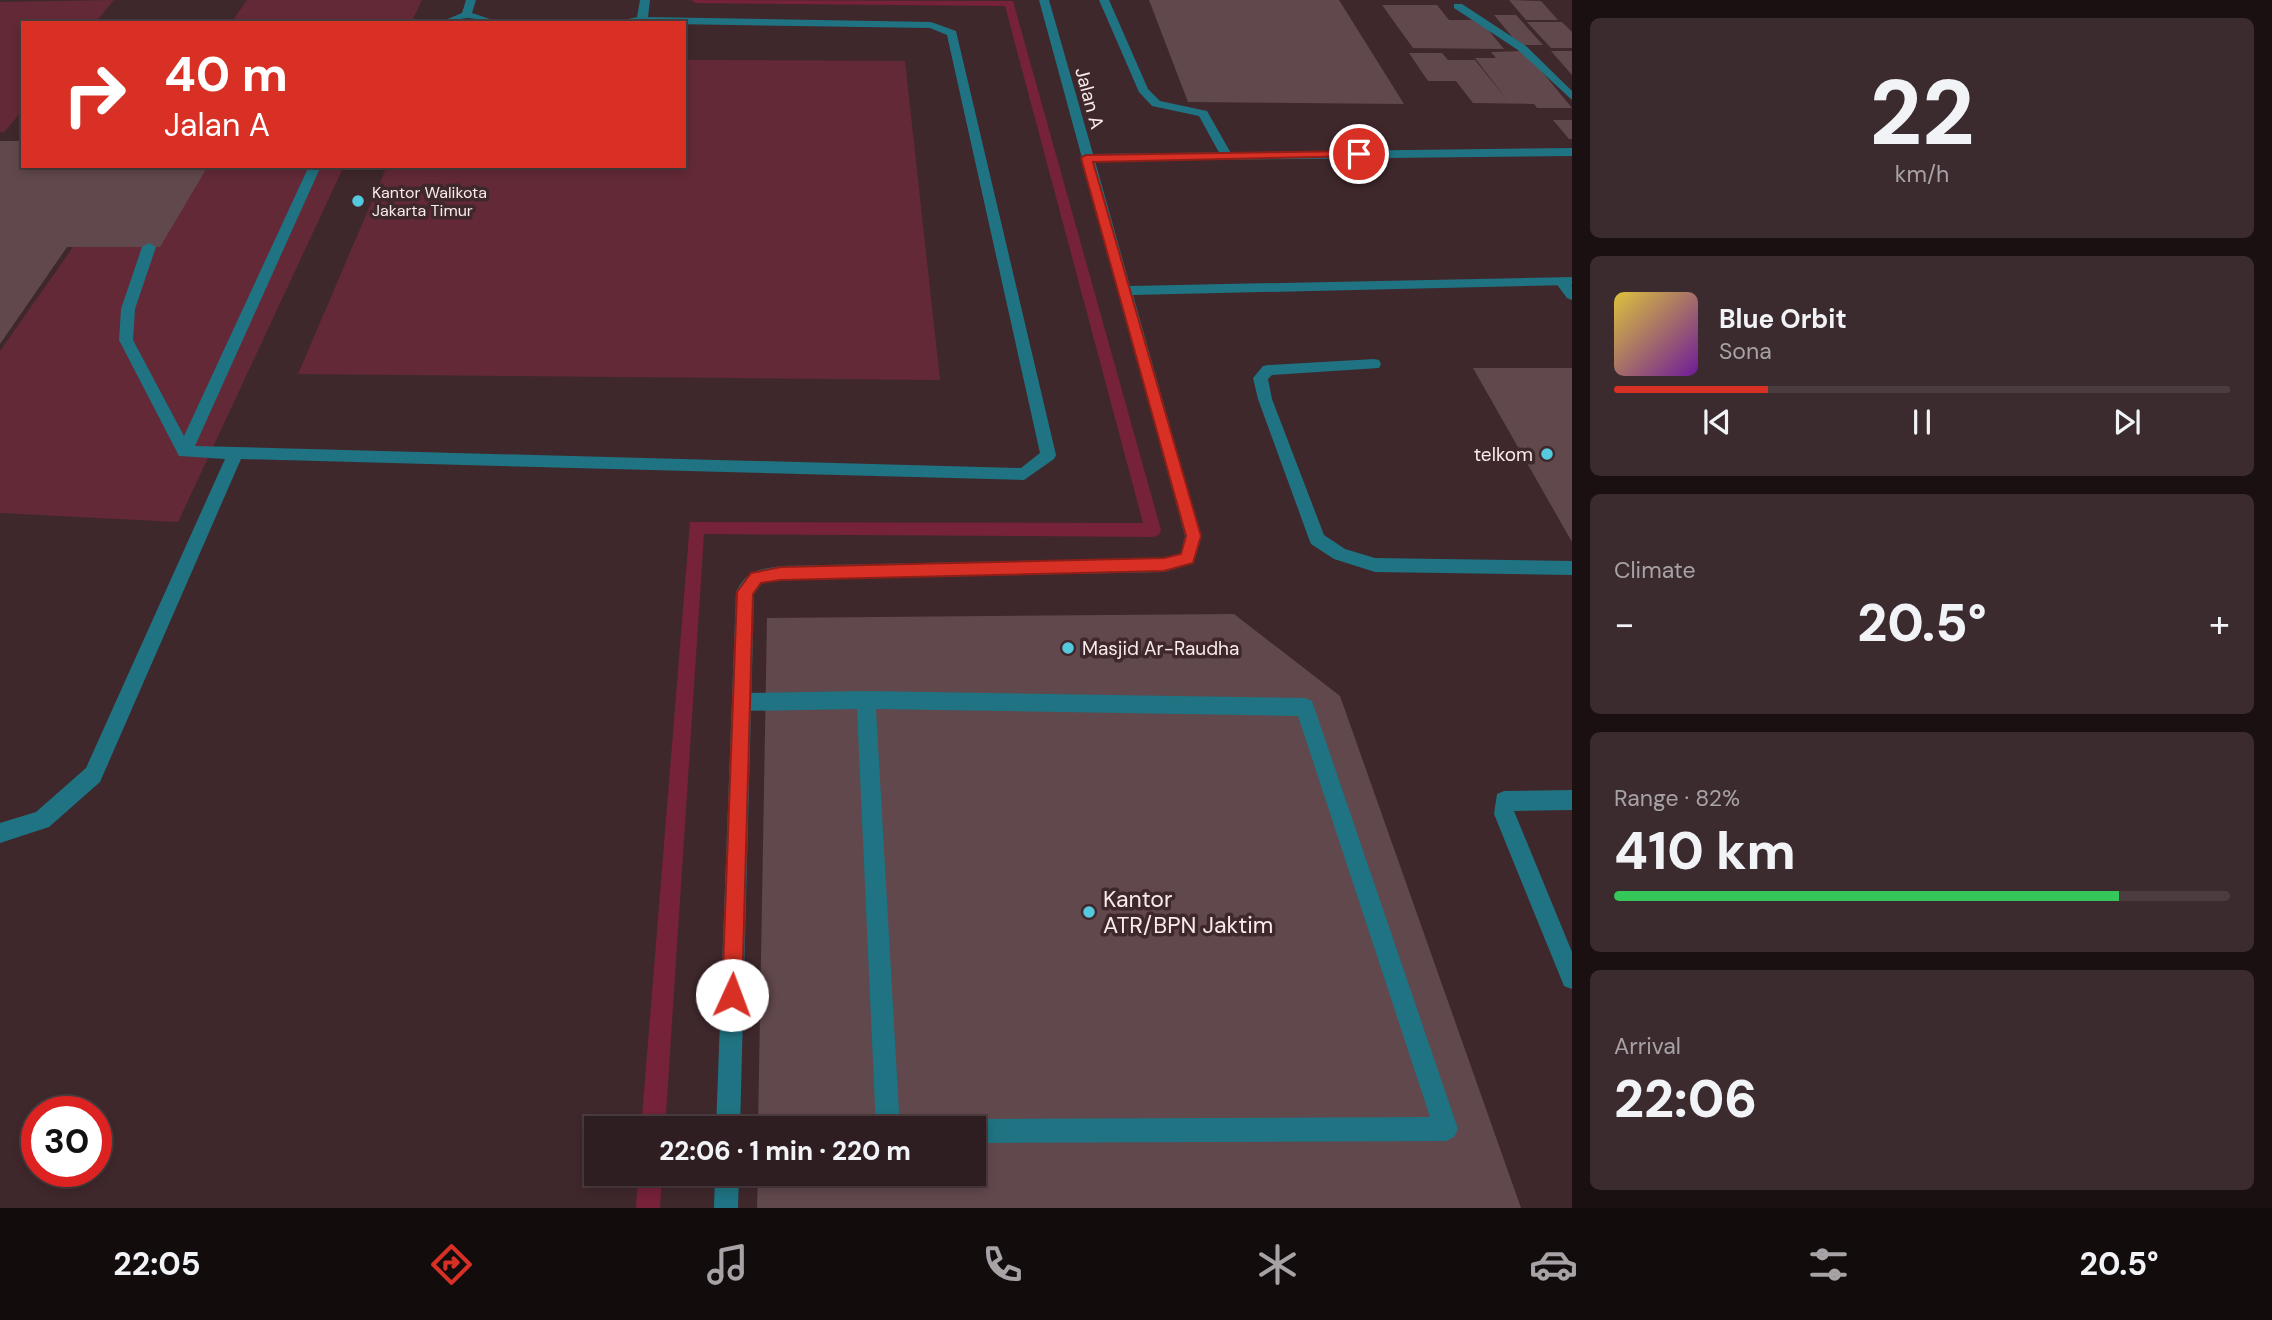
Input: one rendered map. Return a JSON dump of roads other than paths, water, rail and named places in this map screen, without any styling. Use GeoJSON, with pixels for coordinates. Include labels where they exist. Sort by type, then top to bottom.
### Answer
{"type":"FeatureCollection","features":[{"type":"Feature","properties":{"kind":"street"},"geometry":{"type":"LineString","coordinates":[[466,15],[471,0]]}},
{"type":"Feature","properties":{"kind":"street"},"geometry":{"type":"LineString","coordinates":[[642,20],[645,0]]}},
{"type":"Feature","properties":{"kind":"street","name":"Jalan A"},"geometry":{"type":"LineString","coordinates":[[742,702],[745,592],[757,577],[781,573],[1164,565],[1188,558],[1193,536],[1044,0]]}},
{"type":"Feature","properties":{"kind":"street"},"geometry":{"type":"LineString","coordinates":[[1104,0],[1143,90],[1156,104],[1203,113],[1226,155]]}},
{"type":"Feature","properties":{"kind":"street"},"geometry":{"type":"LineString","coordinates":[[1458,6],[1522,48],[1572,97]]}},
{"type":"Feature","properties":{"kind":"street"},"geometry":{"type":"LineString","coordinates":[[449,21],[466,15],[489,21]]}},
{"type":"Feature","properties":{"kind":"street"},"geometry":{"type":"LineString","coordinates":[[185,452],[1024,474],[1048,455],[952,33],[931,25],[633,21]]}},
{"type":"Feature","properties":{"kind":"street"},"geometry":{"type":"LineString","coordinates":[[1086,158],[1572,152]]}},
{"type":"Feature","properties":{"kind":"street"},"geometry":{"type":"LineString","coordinates":[[185,452],[314,168]]}},
{"type":"Feature","properties":{"kind":"street"},"geometry":{"type":"LineString","coordinates":[[149,247],[128,309],[126,340],[185,452]]}},
{"type":"Feature","properties":{"kind":"street"},"geometry":{"type":"LineString","coordinates":[[1124,291],[1567,281],[1572,295]]}},
{"type":"Feature","properties":{"kind":"street"},"geometry":{"type":"LineString","coordinates":[[1374,364],[1268,370],[1260,379],[1317,539],[1340,554],[1375,565],[1572,568]]}},
{"type":"Feature","properties":{"kind":"street"},"geometry":{"type":"LineString","coordinates":[[0,833],[42,820],[93,775],[236,452]]}},
{"type":"Feature","properties":{"kind":"street"},"geometry":{"type":"LineString","coordinates":[[866,700],[887,1116]]}},
{"type":"Feature","properties":{"kind":"street"},"geometry":{"type":"LineString","coordinates":[[728,1116],[742,702],[866,700],[1305,707],[1446,1129],[986,1131]]}},
{"type":"Feature","properties":{"kind":"street"},"geometry":{"type":"LineString","coordinates":[[1572,800],[1504,801],[1504,814],[1572,978]]}},
{"type":"Feature","properties":{"kind":"street"},"geometry":{"type":"LineString","coordinates":[[726,1208],[727,1186]]}},
{"type":"Feature","properties":{"kind":"waterway"},"geometry":{"type":"LineString","coordinates":[[654,1116],[696,527],[1153,530],[1009,3],[696,0]]}},
{"type":"Feature","properties":{"kind":"waterway"},"geometry":{"type":"LineString","coordinates":[[648,1208],[649,1186]]}},
{"type":"Feature","properties":{"kind":"place","name":"Kantor Walikota Jakarta Timur"},"geometry":{"type":"Point","coordinates":[358,201]}},
{"type":"Feature","properties":{"kind":"place","name":"telkom"},"geometry":{"type":"Point","coordinates":[1547,454]}},
{"type":"Feature","properties":{"kind":"place","name":"Masjid Ar-Raudha"},"geometry":{"type":"Point","coordinates":[1068,648]}},
{"type":"Feature","properties":{"kind":"place","name":"Kantor ATR/BPN Jaktim"},"geometry":{"type":"Point","coordinates":[1089,912]}}]}
